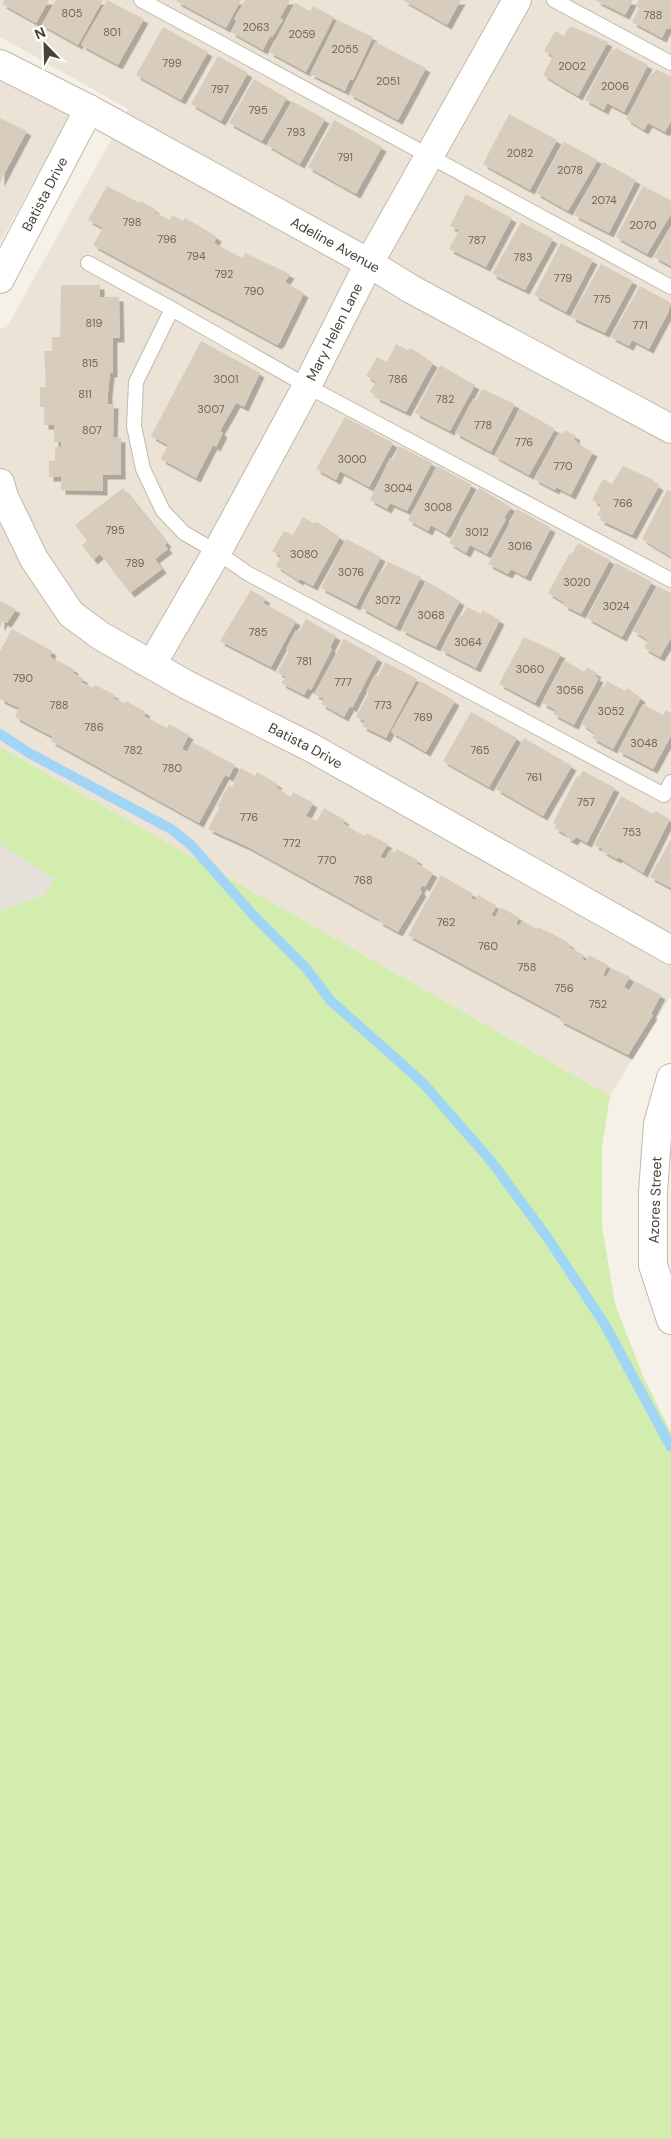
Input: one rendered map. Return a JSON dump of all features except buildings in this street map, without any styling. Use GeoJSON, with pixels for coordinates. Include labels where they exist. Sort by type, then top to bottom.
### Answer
{"type":"FeatureCollection","features":[{"type":"Feature","properties":{"kind":"street","name":"Mary Helen Lane"},"geometry":{"type":"LineString","coordinates":[[152,664],[217,552],[307,386],[370,263],[517,0]]}},
{"type":"Feature","properties":{"kind":"street","name":"Adeline Avenue"},"geometry":{"type":"LineString","coordinates":[[0,64],[89,109],[370,263],[420,293],[671,429]]}},
{"type":"Feature","properties":{"kind":"street","name":"Batista Drive"},"geometry":{"type":"LineString","coordinates":[[0,279],[89,109]]}},
{"type":"Feature","properties":{"kind":"street","name":"Batista Drive"},"geometry":{"type":"LineString","coordinates":[[0,483],[4,497],[34,559],[71,614],[101,636],[187,685],[310,747],[671,950]]}},
{"type":"Feature","properties":{"kind":"street","name":"Azores Street"},"geometry":{"type":"LineString","coordinates":[[671,1078],[658,1124],[653,1192],[653,1265],[671,1320]]}},
{"type":"Feature","properties":{"kind":"lane"},"geometry":{"type":"LineString","coordinates":[[141,0],[431,155],[671,287]]}},
{"type":"Feature","properties":{"kind":"lane"},"geometry":{"type":"LineString","coordinates":[[554,0],[671,63]]}},
{"type":"Feature","properties":{"kind":"lane"},"geometry":{"type":"LineString","coordinates":[[88,263],[307,386],[671,580]]}},
{"type":"Feature","properties":{"kind":"lane"},"geometry":{"type":"LineString","coordinates":[[172,309],[136,382],[134,426],[142,469],[163,511],[184,533],[248,573],[664,795],[671,782]]}},
{"type":"Feature","properties":{"kind":"shaded area"},"geometry":{"type":"Polygon","coordinates":[[[0,0],[671,0],[671,996],[610,1096],[0,747],[0,329],[7,327],[128,109],[0,37],[0,0]]]}},
{"type":"Feature","properties":{"kind":"shaded area"},"geometry":{"type":"Polygon","coordinates":[[[0,76],[71,113],[0,243],[0,76]]]}},
{"type":"Feature","properties":{"kind":"shaded area"},"geometry":{"type":"Polygon","coordinates":[[[0,844],[56,879],[43,895],[0,911],[0,844]]]}},
{"type":"Feature","properties":{"kind":"green space"},"geometry":{"type":"Polygon","coordinates":[[[0,747],[610,1096],[602,1147],[602,1226],[615,1304],[643,1376],[671,1432],[671,2139],[0,2139],[0,911],[43,895],[55,879],[0,844],[0,747]]]}},
{"type":"Feature","properties":{"kind":"waterway"},"geometry":{"type":"LineString","coordinates":[[0,734],[29,753],[171,829],[191,845],[254,916],[306,968],[330,1000],[423,1083],[491,1161],[547,1237],[604,1323],[671,1447]]}}]}
